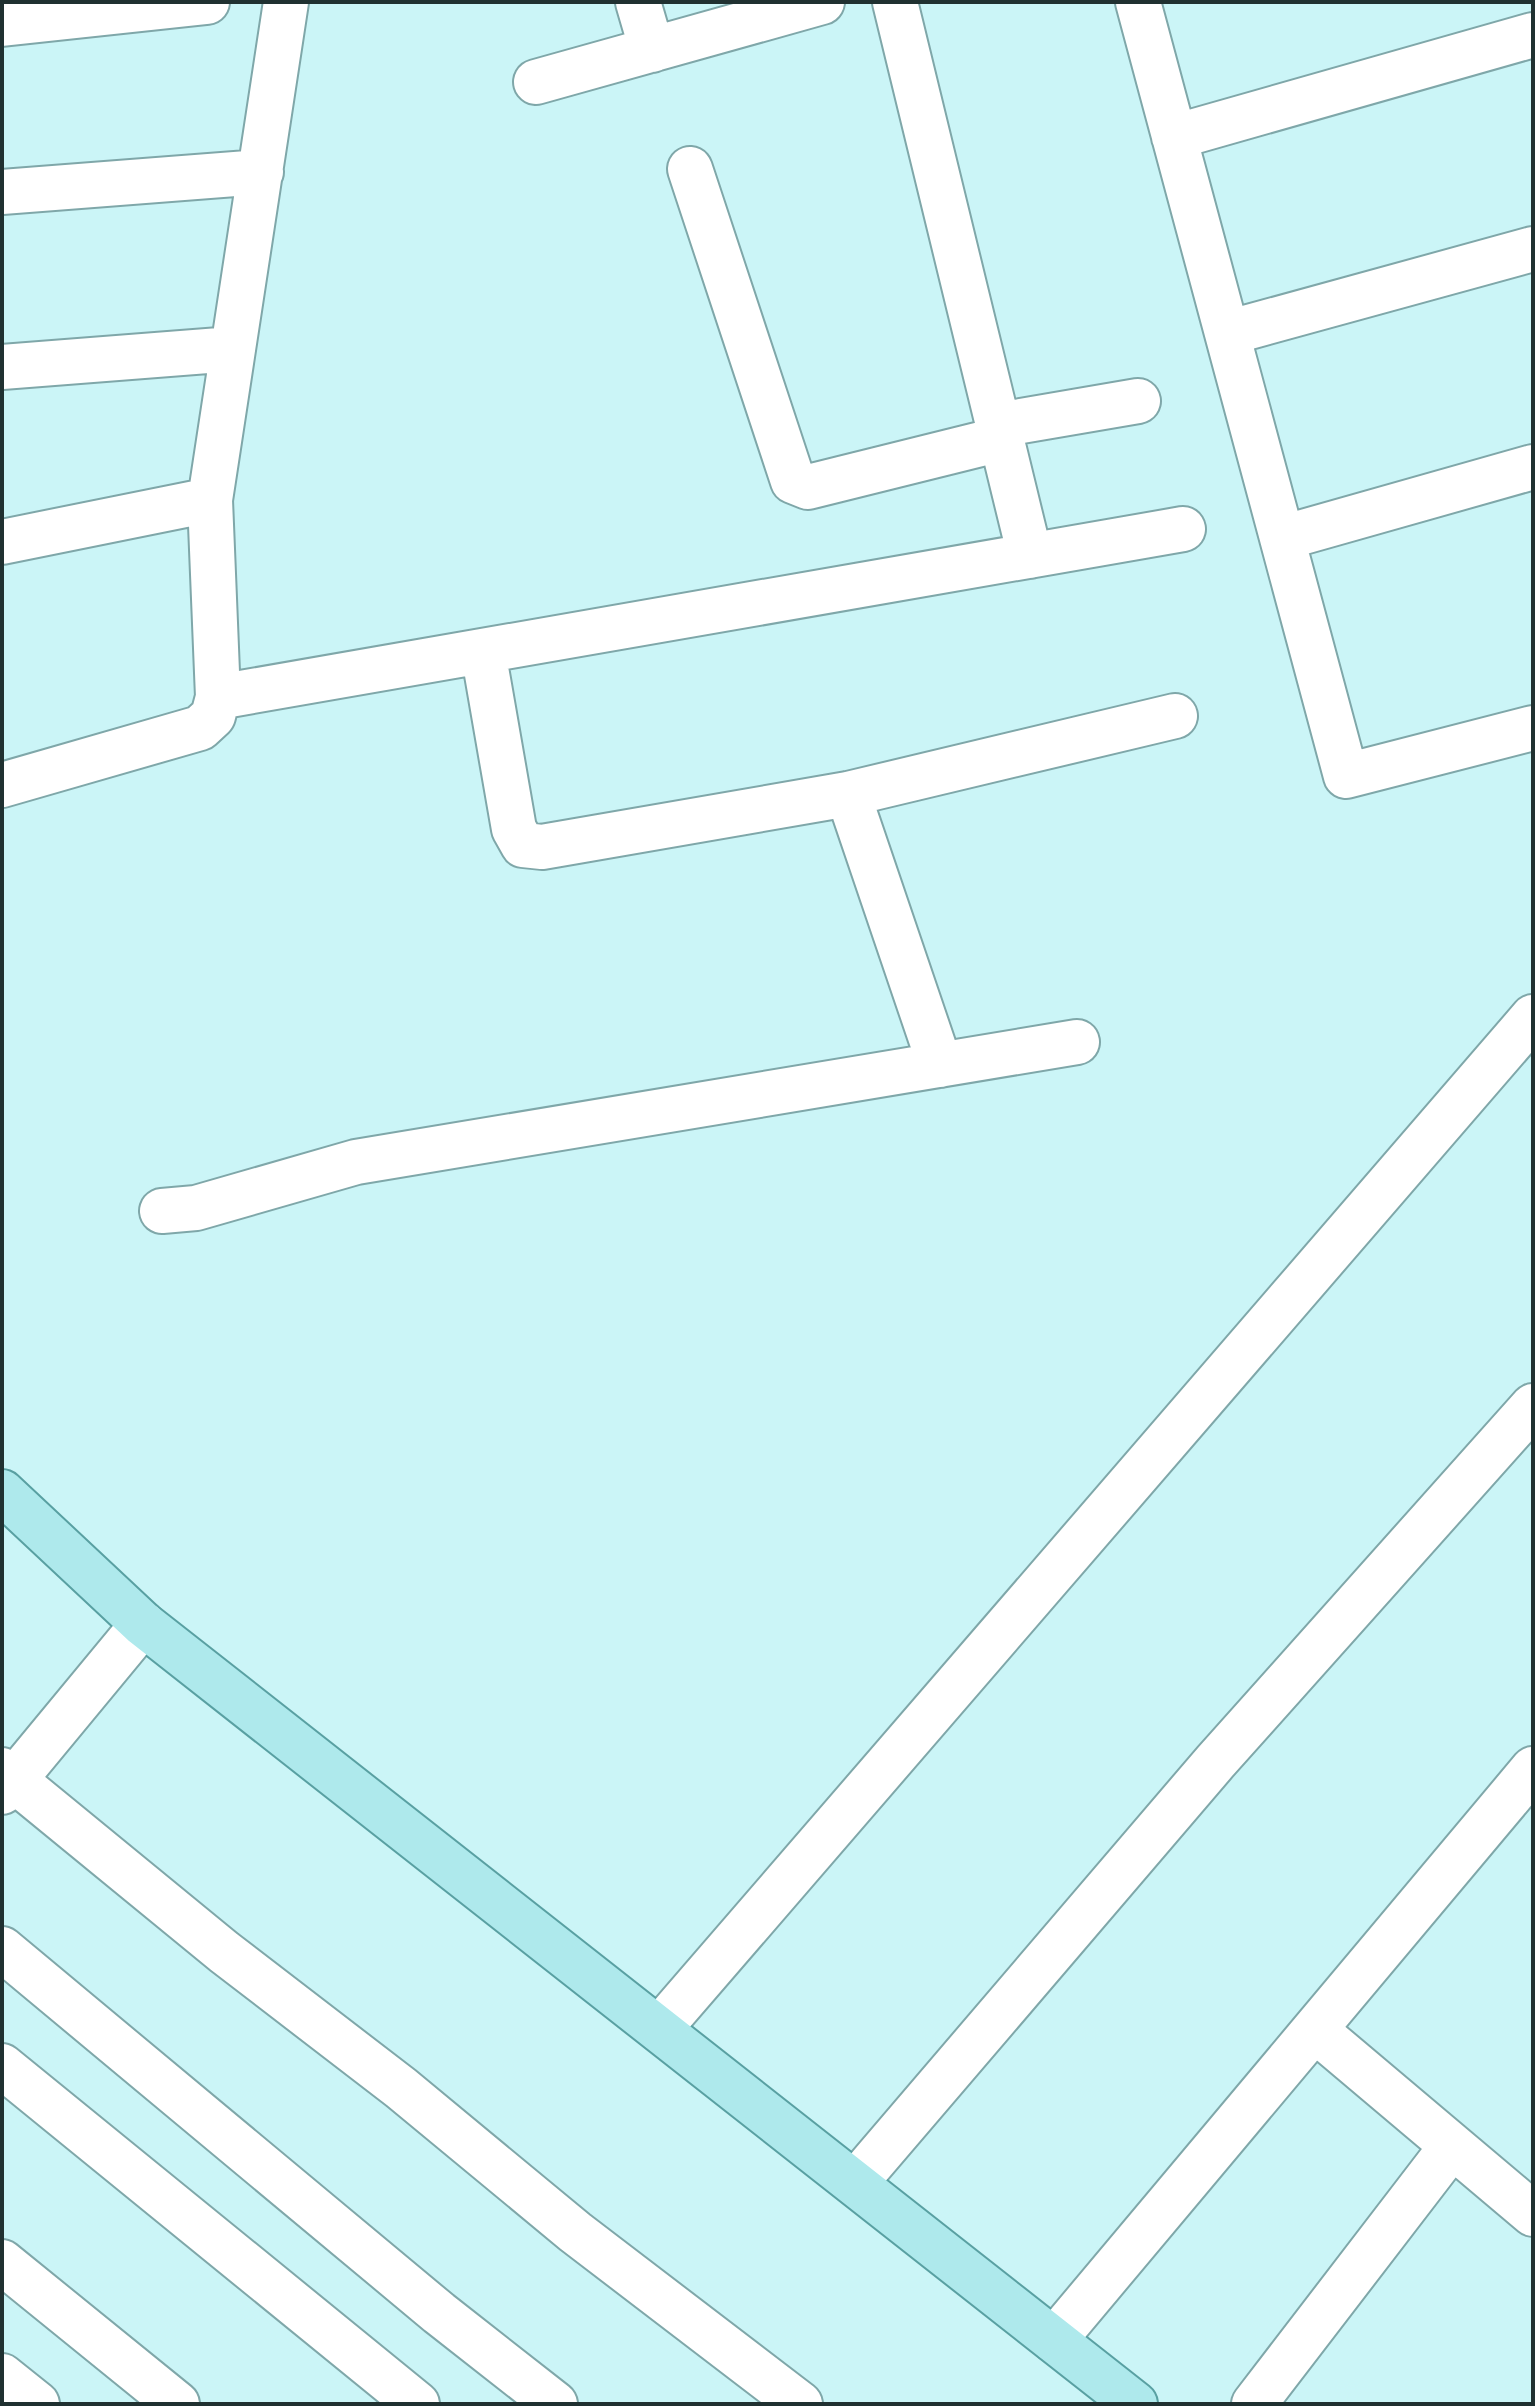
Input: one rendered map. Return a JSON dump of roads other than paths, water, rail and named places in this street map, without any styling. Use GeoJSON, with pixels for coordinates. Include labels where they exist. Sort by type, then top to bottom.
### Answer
{"type":"FeatureCollection","features":[{"type":"Feature","properties":{"kind":"main road"},"geometry":{"type":"LineString","coordinates":[[2,1492],[143,1624],[1135,2404]]}},
{"type":"Feature","properties":{"kind":"street"},"geometry":{"type":"LineString","coordinates":[[2,24],[207,2]]}},
{"type":"Feature","properties":{"kind":"street"},"geometry":{"type":"LineString","coordinates":[[2,785],[200,728],[213,716],[218,697],[210,500],[286,2]]}},
{"type":"Feature","properties":{"kind":"street"},"geometry":{"type":"LineString","coordinates":[[638,2],[652,50]]}},
{"type":"Feature","properties":{"kind":"street"},"geometry":{"type":"LineString","coordinates":[[536,82],[822,2]]}},
{"type":"Feature","properties":{"kind":"street"},"geometry":{"type":"LineString","coordinates":[[895,2],[1030,556]]}},
{"type":"Feature","properties":{"kind":"street"},"geometry":{"type":"LineString","coordinates":[[1138,2],[1346,776],[1533,728]]}},
{"type":"Feature","properties":{"kind":"street"},"geometry":{"type":"LineString","coordinates":[[1174,137],[1533,35]]}},
{"type":"Feature","properties":{"kind":"street"},"geometry":{"type":"LineString","coordinates":[[690,169],[793,481],[808,487],[1000,432],[1138,401]]}},
{"type":"Feature","properties":{"kind":"street"},"geometry":{"type":"LineString","coordinates":[[2,192],[261,172]]}},
{"type":"Feature","properties":{"kind":"street"},"geometry":{"type":"LineString","coordinates":[[1227,333],[1533,249]]}},
{"type":"Feature","properties":{"kind":"street"},"geometry":{"type":"LineString","coordinates":[[2,367],[233,349]]}},
{"type":"Feature","properties":{"kind":"street"},"geometry":{"type":"LineString","coordinates":[[1282,538],[1533,467]]}},
{"type":"Feature","properties":{"kind":"street"},"geometry":{"type":"LineString","coordinates":[[2,542],[210,500]]}},
{"type":"Feature","properties":{"kind":"street"},"geometry":{"type":"LineString","coordinates":[[218,697],[1183,529]]}},
{"type":"Feature","properties":{"kind":"street"},"geometry":{"type":"LineString","coordinates":[[483,651],[514,829],[523,845],[542,847],[848,794],[1175,716]]}},
{"type":"Feature","properties":{"kind":"street"},"geometry":{"type":"LineString","coordinates":[[848,794],[940,1065]]}},
{"type":"Feature","properties":{"kind":"street"},"geometry":{"type":"LineString","coordinates":[[659,2029],[1533,1017]]}},
{"type":"Feature","properties":{"kind":"street"},"geometry":{"type":"LineString","coordinates":[[162,1211],[196,1208],[356,1162],[1077,1042]]}},
{"type":"Feature","properties":{"kind":"street"},"geometry":{"type":"LineString","coordinates":[[855,2183],[1215,1762],[1533,1406]]}},
{"type":"Feature","properties":{"kind":"street"},"geometry":{"type":"LineString","coordinates":[[143,1624],[6,1781],[401,2088],[575,2232],[800,2404]]}},
{"type":"Feature","properties":{"kind":"street"},"geometry":{"type":"LineString","coordinates":[[1054,2340],[1533,1769]]}},
{"type":"Feature","properties":{"kind":"street"},"geometry":{"type":"LineString","coordinates":[[2,1949],[439,2313],[555,2404]]}},
{"type":"Feature","properties":{"kind":"street"},"geometry":{"type":"LineString","coordinates":[[1315,2030],[1533,2214]]}},
{"type":"Feature","properties":{"kind":"street"},"geometry":{"type":"LineString","coordinates":[[2,2066],[417,2404]]}},
{"type":"Feature","properties":{"kind":"street"},"geometry":{"type":"LineString","coordinates":[[1254,2404],[1452,2146]]}},
{"type":"Feature","properties":{"kind":"street"},"geometry":{"type":"LineString","coordinates":[[2,2262],[177,2404]]}},
{"type":"Feature","properties":{"kind":"street"},"geometry":{"type":"LineString","coordinates":[[2,2376],[37,2404]]}}]}
